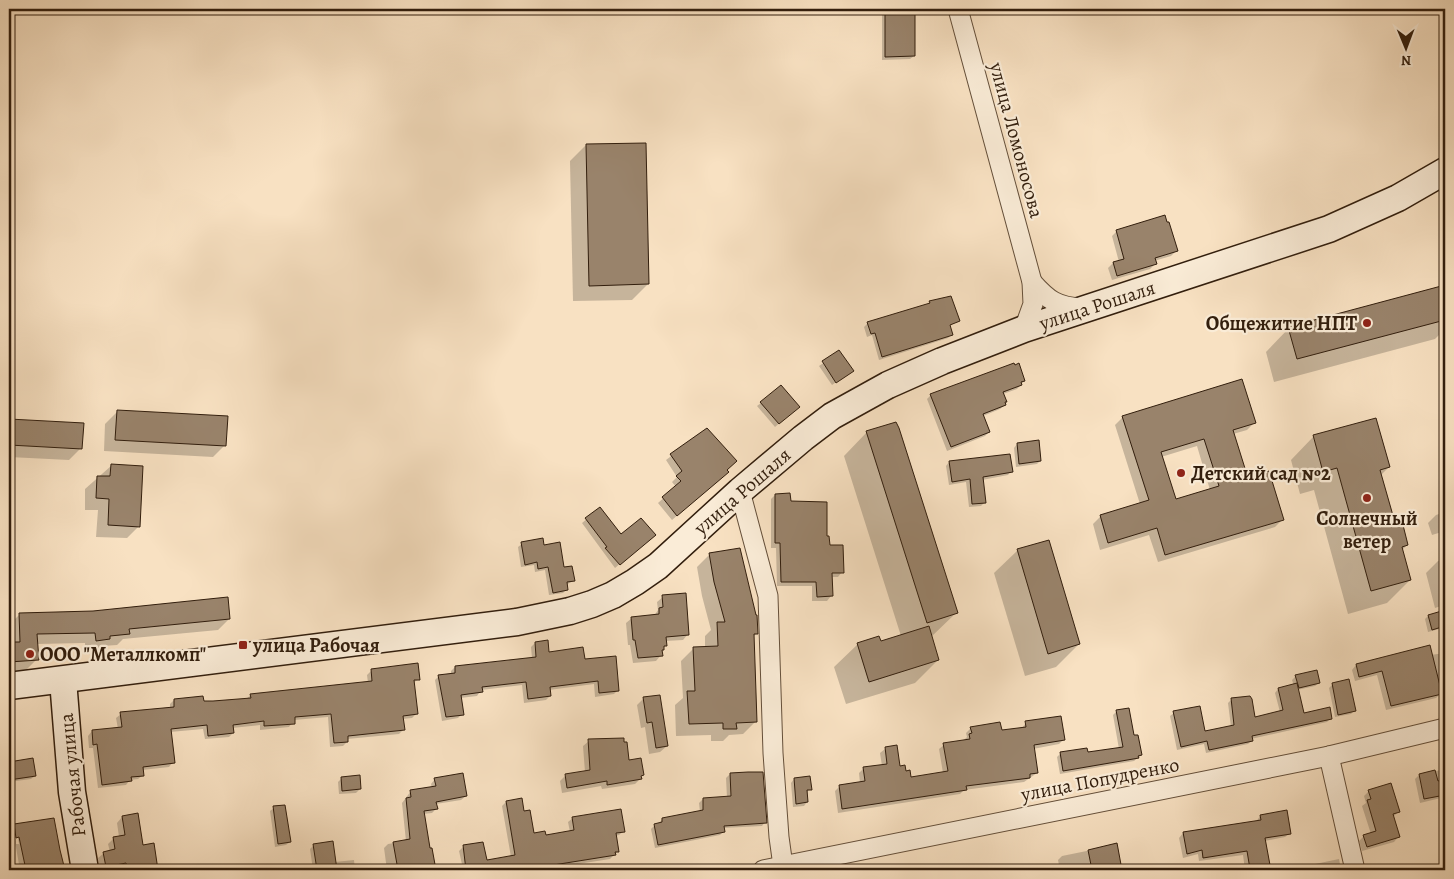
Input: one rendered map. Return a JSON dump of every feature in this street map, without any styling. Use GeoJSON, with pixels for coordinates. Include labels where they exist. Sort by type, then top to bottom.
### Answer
{"type":"FeatureCollection","features":[{"type":"Feature","properties":{"kind":"main road","name":"улица Рошаля"},"geometry":{"type":"LineString","coordinates":[[9,686],[517,622],[570,611],[592,604],[613,595],[658,566],[740,491],[803,438],[832,416],[888,385],[942,361],[1024,329],[1329,229],[1398,198],[1445,171]]}},
{"type":"Feature","properties":{"kind":"main road","name":"Рабочая улица"},"geometry":{"type":"LineString","coordinates":[[63,680],[72,792],[85,870]]}},
{"type":"Feature","properties":{"kind":"street","name":"улица Ломоносова"},"geometry":{"type":"LineString","coordinates":[[958,9],[1032,282],[1033,304],[1024,329]]}},
{"type":"Feature","properties":{"kind":"street"},"geometry":{"type":"LineString","coordinates":[[1032,282],[1042,294],[1055,303],[1072,308],[1090,308]]}},
{"type":"Feature","properties":{"kind":"street"},"geometry":{"type":"LineString","coordinates":[[740,491],[768,596],[773,753],[783,866]]}},
{"type":"Feature","properties":{"kind":"street","name":"улица Попудренко"},"geometry":{"type":"LineString","coordinates":[[763,870],[1329,756],[1445,728]]}},
{"type":"Feature","properties":{"kind":"street"},"geometry":{"type":"LineString","coordinates":[[1329,756],[1355,870]]}},
{"type":"Feature","properties":{"kind":"building"},"geometry":{"type":"Polygon","coordinates":[[[885,9],[915,9],[915,56],[885,57],[885,9]]]}},
{"type":"Feature","properties":{"kind":"building"},"geometry":{"type":"Polygon","coordinates":[[[646,143],[649,284],[589,286],[586,144],[646,143]]]}},
{"type":"Feature","properties":{"kind":"building"},"geometry":{"type":"Polygon","coordinates":[[[1165,215],[1178,251],[1155,258],[1157,264],[1117,276],[1113,262],[1124,259],[1116,230],[1165,215]]]}},
{"type":"Feature","properties":{"kind":"building","name":"Общежитие НПТ"},"geometry":{"type":"Polygon","coordinates":[[[1445,285],[1445,320],[1297,359],[1288,327],[1445,285]]]}},
{"type":"Feature","properties":{"kind":"building"},"geometry":{"type":"Polygon","coordinates":[[[951,296],[960,321],[950,325],[953,335],[882,357],[875,333],[871,334],[867,322],[930,303],[929,301],[951,296]]]}},
{"type":"Feature","properties":{"kind":"building"},"geometry":{"type":"Polygon","coordinates":[[[839,350],[854,371],[836,383],[822,361],[839,350]]]}},
{"type":"Feature","properties":{"kind":"building"},"geometry":{"type":"Polygon","coordinates":[[[1014,363],[1015,365],[1019,363],[1025,381],[1021,382],[1022,385],[1003,392],[1007,402],[1005,402],[1006,405],[983,414],[990,432],[951,447],[930,394],[1014,363]]]}},
{"type":"Feature","properties":{"kind":"building"},"geometry":{"type":"Polygon","coordinates":[[[1242,379],[1256,423],[1233,430],[1248,478],[1269,471],[1284,520],[1165,555],[1157,528],[1108,543],[1100,515],[1149,500],[1122,416],[1242,379]],[[1204,439],[1161,452],[1176,499],[1219,486],[1204,439]]]}},
{"type":"Feature","properties":{"kind":"building"},"geometry":{"type":"Polygon","coordinates":[[[781,385],[800,407],[779,424],[760,402],[781,385]]]}},
{"type":"Feature","properties":{"kind":"building"},"geometry":{"type":"Polygon","coordinates":[[[117,410],[228,416],[226,446],[115,440],[117,410]]]}},
{"type":"Feature","properties":{"kind":"building","name":"Солнечный ветер"},"geometry":{"type":"Polygon","coordinates":[[[1376,418],[1390,467],[1380,470],[1396,526],[1403,525],[1408,545],[1402,547],[1411,580],[1371,591],[1337,468],[1323,472],[1313,435],[1376,418]]]}},
{"type":"Feature","properties":{"kind":"building"},"geometry":{"type":"Polygon","coordinates":[[[9,419],[84,423],[82,449],[9,445],[9,419]]]}},
{"type":"Feature","properties":{"kind":"building"},"geometry":{"type":"Polygon","coordinates":[[[896,422],[958,613],[927,623],[866,431],[896,422]]]}},
{"type":"Feature","properties":{"kind":"building"},"geometry":{"type":"Polygon","coordinates":[[[707,428],[737,461],[727,470],[729,472],[677,516],[662,497],[681,481],[676,476],[682,471],[670,454],[707,428]]]}},
{"type":"Feature","properties":{"kind":"building"},"geometry":{"type":"Polygon","coordinates":[[[1039,440],[1041,461],[1019,464],[1017,443],[1039,440]]]}},
{"type":"Feature","properties":{"kind":"building"},"geometry":{"type":"Polygon","coordinates":[[[1010,454],[1013,472],[983,477],[986,503],[972,504],[970,479],[952,482],[949,461],[1010,454]]]}},
{"type":"Feature","properties":{"kind":"building"},"geometry":{"type":"Polygon","coordinates":[[[111,464],[143,466],[140,527],[108,525],[109,499],[96,498],[97,476],[110,476],[111,464]]]}},
{"type":"Feature","properties":{"kind":"building"},"geometry":{"type":"Polygon","coordinates":[[[790,493],[791,501],[827,502],[827,536],[829,536],[830,545],[843,545],[844,573],[832,573],[833,596],[817,597],[816,582],[781,582],[780,543],[775,543],[775,494],[790,493]]]}},
{"type":"Feature","properties":{"kind":"building"},"geometry":{"type":"Polygon","coordinates":[[[600,507],[621,534],[641,518],[656,535],[620,565],[605,548],[607,547],[585,518],[600,507]]]}},
{"type":"Feature","properties":{"kind":"building"},"geometry":{"type":"Polygon","coordinates":[[[543,538],[544,545],[560,542],[564,567],[572,566],[575,581],[567,582],[568,590],[553,593],[548,567],[538,569],[537,562],[525,565],[521,542],[543,538]]]}},
{"type":"Feature","properties":{"kind":"building"},"geometry":{"type":"Polygon","coordinates":[[[1049,540],[1080,644],[1048,654],[1017,549],[1049,540]]]}},
{"type":"Feature","properties":{"kind":"building"},"geometry":{"type":"Polygon","coordinates":[[[740,548],[757,615],[758,634],[754,634],[757,722],[736,723],[737,729],[723,729],[723,723],[689,724],[687,691],[695,691],[693,647],[718,646],[717,622],[725,622],[714,582],[709,553],[740,548]]]}},
{"type":"Feature","properties":{"kind":"building"},"geometry":{"type":"Polygon","coordinates":[[[686,593],[689,635],[666,637],[667,646],[664,646],[664,650],[662,650],[663,656],[638,658],[635,640],[633,640],[631,617],[659,614],[659,608],[663,607],[662,595],[686,593]]]}},
{"type":"Feature","properties":{"kind":"building"},"geometry":{"type":"Polygon","coordinates":[[[228,597],[230,619],[129,629],[130,634],[110,636],[110,639],[96,641],[95,633],[37,634],[39,660],[9,662],[9,642],[20,642],[19,613],[93,611],[228,597]]]}},
{"type":"Feature","properties":{"kind":"building"},"geometry":{"type":"Polygon","coordinates":[[[1445,610],[1445,626],[1432,630],[1428,615],[1445,610]]]}},
{"type":"Feature","properties":{"kind":"building"},"geometry":{"type":"Polygon","coordinates":[[[929,626],[939,660],[869,682],[857,643],[879,636],[881,641],[929,626]]]}},
{"type":"Feature","properties":{"kind":"building"},"geometry":{"type":"Polygon","coordinates":[[[548,640],[549,652],[583,647],[585,659],[616,656],[619,691],[599,693],[598,681],[550,687],[551,696],[528,699],[526,682],[482,687],[483,692],[461,695],[464,715],[446,717],[438,675],[455,673],[455,666],[536,657],[535,642],[548,640]]]}},
{"type":"Feature","properties":{"kind":"building"},"geometry":{"type":"Polygon","coordinates":[[[1430,645],[1442,694],[1391,706],[1382,671],[1359,677],[1356,664],[1430,645]]]}},
{"type":"Feature","properties":{"kind":"building"},"geometry":{"type":"Polygon","coordinates":[[[418,663],[420,680],[414,680],[418,714],[403,716],[405,730],[348,736],[348,742],[334,743],[331,714],[295,717],[295,724],[264,726],[264,721],[233,725],[234,733],[208,736],[207,725],[171,729],[175,763],[143,767],[144,776],[131,777],[132,781],[102,785],[97,744],[93,745],[92,730],[122,727],[120,712],[174,707],[174,699],[203,696],[204,701],[251,698],[250,694],[372,681],[371,669],[418,663]]]}},
{"type":"Feature","properties":{"kind":"building"},"geometry":{"type":"Polygon","coordinates":[[[1317,670],[1320,683],[1299,688],[1295,675],[1317,670]]]}},
{"type":"Feature","properties":{"kind":"building"},"geometry":{"type":"Polygon","coordinates":[[[1349,679],[1356,711],[1338,715],[1332,683],[1349,679]]]}},
{"type":"Feature","properties":{"kind":"building"},"geometry":{"type":"Polygon","coordinates":[[[1297,683],[1304,713],[1330,707],[1332,719],[1252,736],[1253,741],[1209,750],[1207,741],[1181,747],[1173,711],[1200,706],[1205,731],[1234,725],[1231,698],[1250,696],[1255,717],[1283,710],[1278,688],[1297,683]]]}},
{"type":"Feature","properties":{"kind":"building"},"geometry":{"type":"Polygon","coordinates":[[[660,695],[668,746],[656,748],[652,722],[647,723],[643,697],[660,695]]]}},
{"type":"Feature","properties":{"kind":"building"},"geometry":{"type":"Polygon","coordinates":[[[1129,708],[1134,735],[1138,735],[1142,755],[1138,756],[1139,758],[1063,771],[1060,752],[1087,748],[1088,752],[1123,747],[1116,710],[1129,708]]]}},
{"type":"Feature","properties":{"kind":"building"},"geometry":{"type":"Polygon","coordinates":[[[1061,716],[1065,740],[1034,745],[1038,773],[1030,774],[1030,778],[966,786],[967,790],[842,809],[839,785],[865,781],[863,767],[887,764],[885,747],[897,745],[900,766],[905,765],[906,771],[910,770],[911,777],[948,771],[943,743],[970,739],[969,734],[972,733],[970,727],[1000,722],[1002,730],[1026,727],[1025,721],[1061,716]]]}},
{"type":"Feature","properties":{"kind":"building"},"geometry":{"type":"Polygon","coordinates":[[[624,738],[624,742],[627,742],[629,760],[641,758],[644,775],[641,776],[642,779],[607,785],[607,781],[567,788],[565,774],[590,770],[588,739],[624,738]]]}},
{"type":"Feature","properties":{"kind":"building"},"geometry":{"type":"Polygon","coordinates":[[[33,758],[36,776],[9,780],[9,762],[33,758]]]}},
{"type":"Feature","properties":{"kind":"building"},"geometry":{"type":"Polygon","coordinates":[[[1435,770],[1438,781],[1445,779],[1445,795],[1424,799],[1419,774],[1435,770]]]}},
{"type":"Feature","properties":{"kind":"building"},"geometry":{"type":"Polygon","coordinates":[[[763,772],[767,823],[724,826],[725,832],[658,845],[654,824],[662,822],[662,818],[703,810],[703,798],[731,796],[730,773],[763,772]]]}},
{"type":"Feature","properties":{"kind":"building"},"geometry":{"type":"Polygon","coordinates":[[[463,773],[467,796],[436,802],[438,809],[424,811],[436,870],[398,870],[393,842],[410,839],[406,798],[411,797],[410,790],[436,786],[434,778],[463,773]]]}},
{"type":"Feature","properties":{"kind":"building"},"geometry":{"type":"Polygon","coordinates":[[[360,775],[361,789],[342,791],[341,777],[360,775]]]}},
{"type":"Feature","properties":{"kind":"building"},"geometry":{"type":"Polygon","coordinates":[[[810,776],[812,790],[807,790],[808,802],[796,804],[794,778],[810,776]]]}},
{"type":"Feature","properties":{"kind":"building"},"geometry":{"type":"Polygon","coordinates":[[[1391,783],[1400,812],[1393,814],[1400,837],[1367,847],[1363,835],[1376,831],[1367,800],[1371,799],[1368,790],[1391,783]]]}},
{"type":"Feature","properties":{"kind":"building"},"geometry":{"type":"Polygon","coordinates":[[[522,798],[524,811],[530,810],[534,833],[545,831],[546,835],[574,830],[572,817],[621,809],[625,832],[616,833],[619,852],[615,852],[616,855],[522,870],[466,870],[463,845],[483,842],[487,860],[515,855],[506,801],[522,798]]]}},
{"type":"Feature","properties":{"kind":"building"},"geometry":{"type":"Polygon","coordinates":[[[285,805],[291,842],[278,844],[273,806],[285,805]]]}},
{"type":"Feature","properties":{"kind":"building"},"geometry":{"type":"Polygon","coordinates":[[[1287,810],[1291,834],[1265,838],[1270,865],[1250,869],[1247,851],[1203,858],[1202,850],[1187,854],[1183,832],[1261,820],[1260,815],[1287,810]]]}},
{"type":"Feature","properties":{"kind":"building"},"geometry":{"type":"Polygon","coordinates":[[[138,813],[143,845],[154,843],[158,870],[128,870],[126,863],[106,867],[103,852],[115,849],[113,837],[125,835],[122,816],[138,813]]]}},
{"type":"Feature","properties":{"kind":"building"},"geometry":{"type":"Polygon","coordinates":[[[54,818],[65,870],[26,870],[19,837],[16,838],[14,824],[54,818]]]}},
{"type":"Feature","properties":{"kind":"building"},"geometry":{"type":"Polygon","coordinates":[[[333,841],[337,870],[317,870],[313,844],[333,841]]]}},
{"type":"Feature","properties":{"kind":"building"},"geometry":{"type":"Polygon","coordinates":[[[1117,843],[1122,870],[1092,870],[1088,850],[1117,843]]]}},
{"type":"Feature","properties":{"kind":"place","name":"Общежитие НПТ"},"geometry":{"type":"Point","coordinates":[1367,323]}},
{"type":"Feature","properties":{"kind":"place","name":"Детский сад №2"},"geometry":{"type":"Point","coordinates":[1181,473]}},
{"type":"Feature","properties":{"kind":"place","name":"Солнечный ветер"},"geometry":{"type":"Point","coordinates":[1367,498]}},
{"type":"Feature","properties":{"kind":"place","name":"улица Рабочая"},"geometry":{"type":"Point","coordinates":[243,645]}},
{"type":"Feature","properties":{"kind":"place","name":"ООО \"Металлкомп\""},"geometry":{"type":"Point","coordinates":[30,654]}}]}
